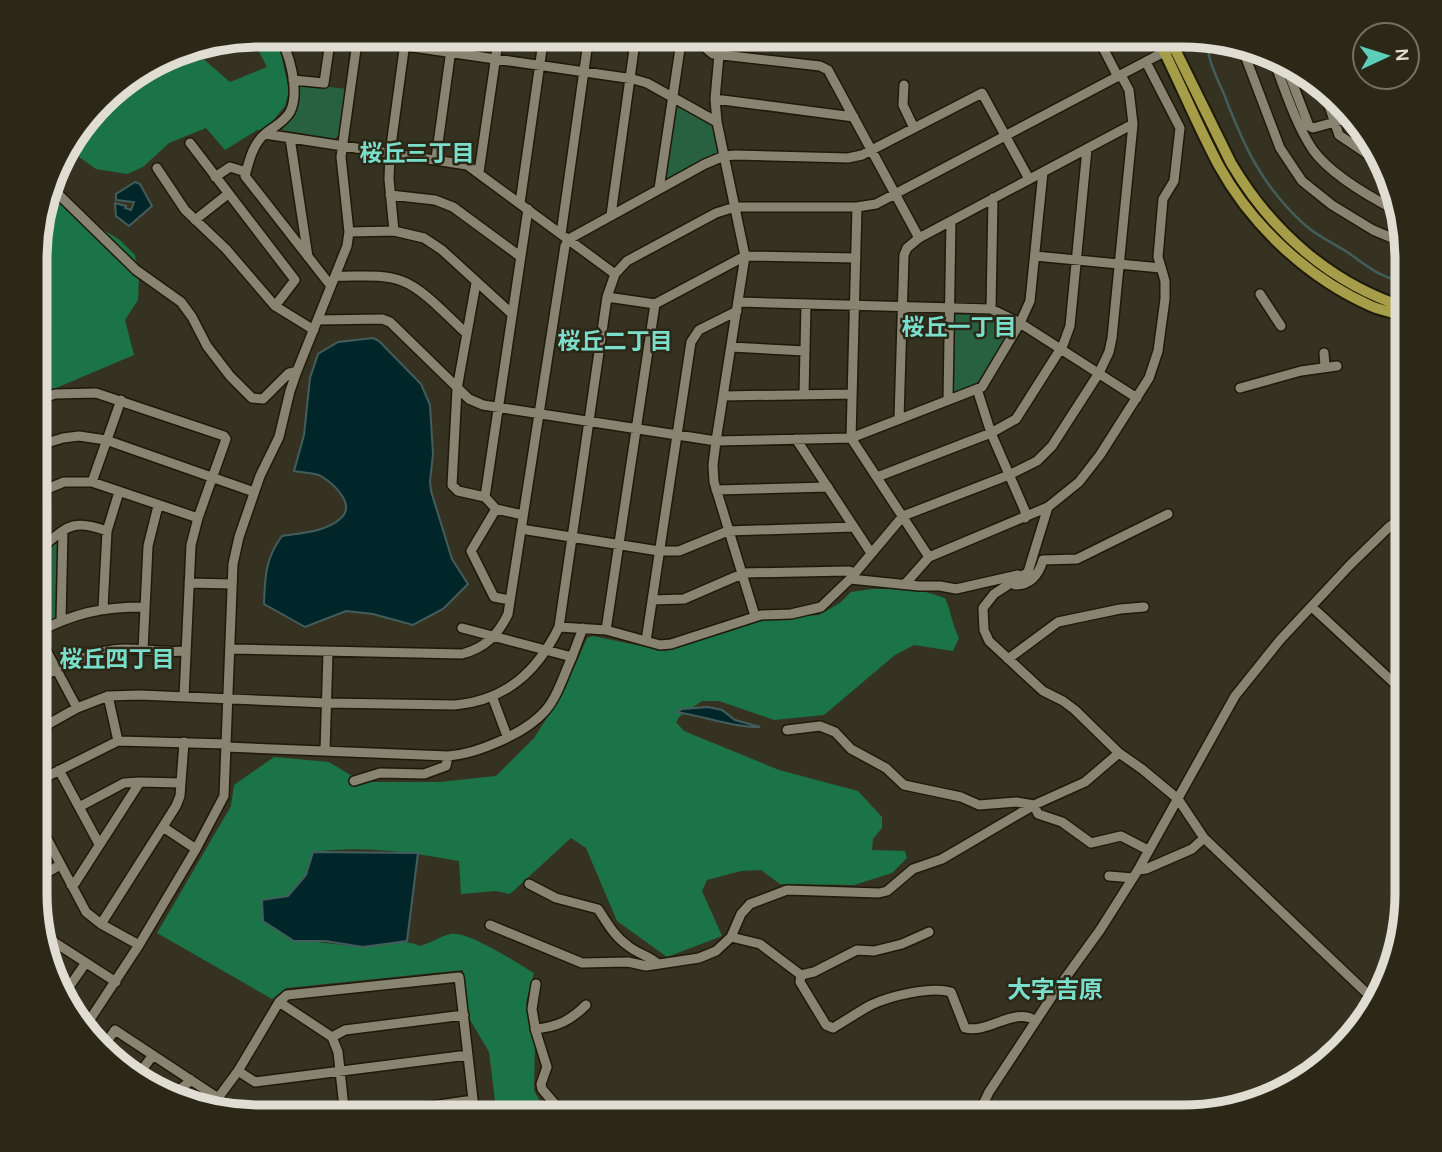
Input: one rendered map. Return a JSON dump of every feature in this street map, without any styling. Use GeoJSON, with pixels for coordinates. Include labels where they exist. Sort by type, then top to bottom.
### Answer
{"type":"FeatureCollection","features":[{"type":"Feature","properties":{"kind":"main road"},"geometry":{"type":"LineString","coordinates":[[1169,50],[1242,182],[1282,231],[1312,258],[1357,288],[1395,303]]}},
{"type":"Feature","properties":{"kind":"main road"},"geometry":{"type":"LineString","coordinates":[[1169,50],[1220,167],[1246,205],[1274,238],[1304,266],[1350,296],[1395,313]]}},
{"type":"Feature","properties":{"kind":"street"},"geometry":{"type":"LineString","coordinates":[[286,47],[293,80],[291,110],[283,121],[256,144],[245,176],[331,286]]}},
{"type":"Feature","properties":{"kind":"street"},"geometry":{"type":"LineString","coordinates":[[293,80],[324,83],[329,47]]}},
{"type":"Feature","properties":{"kind":"street"},"geometry":{"type":"LineString","coordinates":[[90,1020],[139,945],[218,811],[223,796],[232,584],[239,537],[254,492],[279,437],[290,391],[346,246],[349,232],[341,170],[357,47]]}},
{"type":"Feature","properties":{"kind":"street"},"geometry":{"type":"LineString","coordinates":[[394,231],[390,195],[390,153],[404,47]]}},
{"type":"Feature","properties":{"kind":"street"},"geometry":{"type":"LineString","coordinates":[[412,47],[630,78],[647,83],[717,122]]}},
{"type":"Feature","properties":{"kind":"street"},"geometry":{"type":"LineString","coordinates":[[436,158],[452,47]]}},
{"type":"Feature","properties":{"kind":"street"},"geometry":{"type":"LineString","coordinates":[[479,172],[497,47]]}},
{"type":"Feature","properties":{"kind":"street"},"geometry":{"type":"LineString","coordinates":[[520,203],[542,47]]}},
{"type":"Feature","properties":{"kind":"street"},"geometry":{"type":"LineString","coordinates":[[230,649],[462,654],[482,646],[494,636],[508,614],[565,246],[587,47]]}},
{"type":"Feature","properties":{"kind":"street"},"geometry":{"type":"LineString","coordinates":[[611,215],[634,47]]}},
{"type":"Feature","properties":{"kind":"street"},"geometry":{"type":"LineString","coordinates":[[659,189],[679,47]]}},
{"type":"Feature","properties":{"kind":"street"},"geometry":{"type":"LineString","coordinates":[[703,47],[719,55],[820,66],[828,70],[919,238]]}},
{"type":"Feature","properties":{"kind":"street"},"geometry":{"type":"LineString","coordinates":[[559,627],[606,630],[660,645],[671,644],[755,616],[791,614],[821,607],[853,576],[902,516],[1009,475],[1037,461],[1052,446],[1099,373],[1112,338],[1133,124],[1129,90],[1103,48]]}},
{"type":"Feature","properties":{"kind":"street"},"geometry":{"type":"LineString","coordinates":[[48,724],[77,708],[108,696],[455,705],[475,703],[492,696],[523,677],[548,650],[559,627],[607,297],[615,274],[627,261],[716,213],[735,206],[876,204],[1174,48]]}},
{"type":"Feature","properties":{"kind":"street"},"geometry":{"type":"LineString","coordinates":[[719,55],[715,99],[717,122],[745,256],[713,465],[716,489],[755,616]]}},
{"type":"Feature","properties":{"kind":"street"},"geometry":{"type":"LineString","coordinates":[[1245,56],[1280,148],[1303,181],[1332,205],[1373,230],[1394,239]]}},
{"type":"Feature","properties":{"kind":"street"},"geometry":{"type":"LineString","coordinates":[[906,583],[929,557],[1048,507],[1089,471],[1149,378],[1158,351],[1165,299],[1165,281],[1158,248],[1163,199],[1174,181],[1180,128],[1146,62]]}},
{"type":"Feature","properties":{"kind":"street"},"geometry":{"type":"LineString","coordinates":[[1277,69],[1304,134],[1314,151],[1327,165],[1373,199],[1389,207]]}},
{"type":"Feature","properties":{"kind":"street"},"geometry":{"type":"LineString","coordinates":[[1290,77],[1309,126],[1313,128],[1343,120]]}},
{"type":"Feature","properties":{"kind":"street"},"geometry":{"type":"LineString","coordinates":[[904,85],[903,105],[914,128]]}},
{"type":"Feature","properties":{"kind":"street"},"geometry":{"type":"LineString","coordinates":[[565,237],[724,156],[848,158],[872,151],[982,93],[1030,179]]}},
{"type":"Feature","properties":{"kind":"street"},"geometry":{"type":"LineString","coordinates":[[715,99],[854,117]]}},
{"type":"Feature","properties":{"kind":"street"},"geometry":{"type":"LineString","coordinates":[[1328,105],[1339,135],[1366,153]]}},
{"type":"Feature","properties":{"kind":"street"},"geometry":{"type":"LineString","coordinates":[[900,418],[904,255],[907,248],[919,238],[1133,124]]}},
{"type":"Feature","properties":{"kind":"street"},"geometry":{"type":"LineString","coordinates":[[265,134],[462,163],[479,172],[615,274]]}},
{"type":"Feature","properties":{"kind":"street"},"geometry":{"type":"LineString","coordinates":[[289,138],[309,258]]}},
{"type":"Feature","properties":{"kind":"street"},"geometry":{"type":"LineString","coordinates":[[190,142],[295,280],[275,306]]}},
{"type":"Feature","properties":{"kind":"street"},"geometry":{"type":"LineString","coordinates":[[877,477],[991,433],[1016,419],[1060,349],[1070,326],[1087,149]]}},
{"type":"Feature","properties":{"kind":"street"},"geometry":{"type":"LineString","coordinates":[[215,177],[230,167],[246,172]]}},
{"type":"Feature","properties":{"kind":"street"},"geometry":{"type":"LineString","coordinates":[[157,168],[185,210],[226,249],[275,306],[314,330]]}},
{"type":"Feature","properties":{"kind":"street"},"geometry":{"type":"LineString","coordinates":[[318,320],[390,321],[457,389],[469,399],[483,405],[716,440],[851,438],[982,387],[1030,301],[1044,172]]}},
{"type":"Feature","properties":{"kind":"street"},"geometry":{"type":"LineString","coordinates":[[57,193],[136,270],[181,302],[207,346],[230,376],[252,398],[263,399],[289,373],[297,372]]}},
{"type":"Feature","properties":{"kind":"street"},"geometry":{"type":"LineString","coordinates":[[195,220],[228,194]]}},
{"type":"Feature","properties":{"kind":"street"},"geometry":{"type":"LineString","coordinates":[[390,195],[435,200],[453,207],[521,257]]}},
{"type":"Feature","properties":{"kind":"street"},"geometry":{"type":"LineString","coordinates":[[991,309],[993,198]]}},
{"type":"Feature","properties":{"kind":"street"},"geometry":{"type":"LineString","coordinates":[[858,206],[851,438],[929,557]]}},
{"type":"Feature","properties":{"kind":"street"},"geometry":{"type":"LineString","coordinates":[[485,497],[528,209]]}},
{"type":"Feature","properties":{"kind":"street"},"geometry":{"type":"LineString","coordinates":[[948,399],[951,221]]}},
{"type":"Feature","properties":{"kind":"street"},"geometry":{"type":"LineString","coordinates":[[349,232],[394,231],[424,238],[442,250],[512,314]]}},
{"type":"Feature","properties":{"kind":"street"},"geometry":{"type":"LineString","coordinates":[[607,297],[655,304],[745,256],[856,258]]}},
{"type":"Feature","properties":{"kind":"street"},"geometry":{"type":"LineString","coordinates":[[1035,256],[1161,268]]}},
{"type":"Feature","properties":{"kind":"street"},"geometry":{"type":"LineString","coordinates":[[335,276],[401,280],[414,287],[467,334]]}},
{"type":"Feature","properties":{"kind":"street"},"geometry":{"type":"LineString","coordinates":[[476,283],[457,389],[452,485],[458,491],[485,497],[496,509],[523,516]]}},
{"type":"Feature","properties":{"kind":"street"},"geometry":{"type":"LineString","coordinates":[[1260,294],[1281,326]]}},
{"type":"Feature","properties":{"kind":"street"},"geometry":{"type":"LineString","coordinates":[[606,630],[655,304]]}},
{"type":"Feature","properties":{"kind":"street"},"geometry":{"type":"LineString","coordinates":[[646,641],[691,342],[699,330],[738,306],[806,304],[991,309],[1020,323],[1137,398]]}},
{"type":"Feature","properties":{"kind":"street"},"geometry":{"type":"LineString","coordinates":[[803,395],[806,304]]}},
{"type":"Feature","properties":{"kind":"street"},"geometry":{"type":"LineString","coordinates":[[731,347],[805,351]]}},
{"type":"Feature","properties":{"kind":"street"},"geometry":{"type":"LineString","coordinates":[[1324,353],[1325,366]]}},
{"type":"Feature","properties":{"kind":"street"},"geometry":{"type":"LineString","coordinates":[[1240,388],[1301,371],[1337,366]]}},
{"type":"Feature","properties":{"kind":"street"},"geometry":{"type":"LineString","coordinates":[[977,389],[991,433],[1025,511],[1025,518]]}},
{"type":"Feature","properties":{"kind":"street"},"geometry":{"type":"LineString","coordinates":[[47,397],[96,393],[224,436],[226,439],[191,545],[184,697]]}},
{"type":"Feature","properties":{"kind":"street"},"geometry":{"type":"LineString","coordinates":[[723,396],[852,394]]}},
{"type":"Feature","properties":{"kind":"street"},"geometry":{"type":"LineString","coordinates":[[92,482],[121,400]]}},
{"type":"Feature","properties":{"kind":"street"},"geometry":{"type":"LineString","coordinates":[[47,443],[79,436],[106,440],[254,492]]}},
{"type":"Feature","properties":{"kind":"street"},"geometry":{"type":"LineString","coordinates":[[796,439],[871,554]]}},
{"type":"Feature","properties":{"kind":"street"},"geometry":{"type":"LineString","coordinates":[[47,489],[64,482],[92,482],[198,518]]}},
{"type":"Feature","properties":{"kind":"street"},"geometry":{"type":"LineString","coordinates":[[716,489],[828,487]]}},
{"type":"Feature","properties":{"kind":"street"},"geometry":{"type":"LineString","coordinates":[[103,608],[107,531],[119,492]]}},
{"type":"Feature","properties":{"kind":"street"},"geometry":{"type":"LineString","coordinates":[[143,650],[148,546],[158,506]]}},
{"type":"Feature","properties":{"kind":"street"},"geometry":{"type":"LineString","coordinates":[[1048,507],[1027,572],[987,601],[982,618],[989,641],[1043,691],[1075,710],[1119,753],[1178,799],[1205,838],[1368,995]]}},
{"type":"Feature","properties":{"kind":"street"},"geometry":{"type":"LineString","coordinates":[[496,509],[471,551],[494,597],[510,600]]}},
{"type":"Feature","properties":{"kind":"street"},"geometry":{"type":"LineString","coordinates":[[1013,582],[1015,585],[1021,585],[1035,578],[1043,559],[1077,559],[1168,514]]}},
{"type":"Feature","properties":{"kind":"street"},"geometry":{"type":"LineString","coordinates":[[47,543],[75,524],[84,523],[107,531]]}},
{"type":"Feature","properties":{"kind":"street"},"geometry":{"type":"LineString","coordinates":[[983,1105],[989,1091],[1100,930],[1135,874],[1235,696],[1280,640],[1373,542],[1395,524]]}},
{"type":"Feature","properties":{"kind":"street"},"geometry":{"type":"LineString","coordinates":[[521,529],[659,551],[678,551],[728,531],[854,527]]}},
{"type":"Feature","properties":{"kind":"street"},"geometry":{"type":"LineString","coordinates":[[61,620],[64,531]]}},
{"type":"Feature","properties":{"kind":"street"},"geometry":{"type":"LineString","coordinates":[[652,600],[684,598],[741,573],[849,570],[853,576],[956,589],[1023,574]]}},
{"type":"Feature","properties":{"kind":"street"},"geometry":{"type":"LineString","coordinates":[[189,583],[232,584]]}},
{"type":"Feature","properties":{"kind":"street"},"geometry":{"type":"LineString","coordinates":[[48,627],[61,620],[103,608],[145,607]]}},
{"type":"Feature","properties":{"kind":"street"},"geometry":{"type":"LineString","coordinates":[[1008,659],[1058,622],[1120,609],[1144,607]]}},
{"type":"Feature","properties":{"kind":"street"},"geometry":{"type":"LineString","coordinates":[[1312,607],[1394,683]]}},
{"type":"Feature","properties":{"kind":"street"},"geometry":{"type":"LineString","coordinates":[[462,628],[572,657]]}},
{"type":"Feature","properties":{"kind":"street"},"geometry":{"type":"LineString","coordinates":[[48,776],[118,741],[465,755],[507,736],[537,719],[546,710],[554,698],[583,628]]}},
{"type":"Feature","properties":{"kind":"street"},"geometry":{"type":"LineString","coordinates":[[48,674],[98,653],[122,649],[185,651]]}},
{"type":"Feature","properties":{"kind":"street"},"geometry":{"type":"LineString","coordinates":[[325,751],[328,652]]}},
{"type":"Feature","properties":{"kind":"street"},"geometry":{"type":"LineString","coordinates":[[48,653],[77,708]]}},
{"type":"Feature","properties":{"kind":"street"},"geometry":{"type":"LineString","coordinates":[[108,696],[118,741]]}},
{"type":"Feature","properties":{"kind":"street"},"geometry":{"type":"LineString","coordinates":[[492,696],[507,736]]}},
{"type":"Feature","properties":{"kind":"street"},"geometry":{"type":"LineString","coordinates":[[787,730],[820,726],[835,732],[851,749],[886,768],[904,785],[961,797],[979,805],[1005,802],[1034,805]]}},
{"type":"Feature","properties":{"kind":"street"},"geometry":{"type":"LineString","coordinates":[[102,924],[180,796],[184,742]]}},
{"type":"Feature","properties":{"kind":"street"},"geometry":{"type":"LineString","coordinates":[[490,925],[582,963],[628,962],[646,966],[699,958],[716,951],[731,937],[741,914],[751,904],[767,896],[787,890],[887,891],[913,869],[942,859],[1034,805],[1086,782],[1119,753]]}},
{"type":"Feature","properties":{"kind":"street"},"geometry":{"type":"LineString","coordinates":[[354,781],[380,773],[424,774],[446,766],[448,756]]}},
{"type":"Feature","properties":{"kind":"street"},"geometry":{"type":"LineString","coordinates":[[59,770],[99,844]]}},
{"type":"Feature","properties":{"kind":"street"},"geometry":{"type":"LineString","coordinates":[[71,885],[75,883],[140,782]]}},
{"type":"Feature","properties":{"kind":"street"},"geometry":{"type":"LineString","coordinates":[[79,807],[124,783],[181,783]]}},
{"type":"Feature","properties":{"kind":"street"},"geometry":{"type":"LineString","coordinates":[[1034,805],[1038,814],[1062,822],[1091,843],[1121,835],[1148,850]]}},
{"type":"Feature","properties":{"kind":"street"},"geometry":{"type":"LineString","coordinates":[[163,827],[196,849]]}},
{"type":"Feature","properties":{"kind":"street"},"geometry":{"type":"LineString","coordinates":[[1109,876],[1135,874],[1192,849],[1205,838]]}},
{"type":"Feature","properties":{"kind":"street"},"geometry":{"type":"LineString","coordinates":[[48,841],[86,912],[139,945]]}},
{"type":"Feature","properties":{"kind":"street"},"geometry":{"type":"LineString","coordinates":[[48,872],[60,865]]}},
{"type":"Feature","properties":{"kind":"street"},"geometry":{"type":"LineString","coordinates":[[529,884],[556,898],[598,909],[628,947],[646,954],[657,963]]}},
{"type":"Feature","properties":{"kind":"street"},"geometry":{"type":"LineString","coordinates":[[801,975],[814,972],[857,950],[874,951],[902,944],[929,932]]}},
{"type":"Feature","properties":{"kind":"street"},"geometry":{"type":"LineString","coordinates":[[731,937],[760,944],[801,975]]}},
{"type":"Feature","properties":{"kind":"street"},"geometry":{"type":"LineString","coordinates":[[52,939],[85,964],[116,982]]}},
{"type":"Feature","properties":{"kind":"street"},"geometry":{"type":"LineString","coordinates":[[69,987],[85,964]]}},
{"type":"Feature","properties":{"kind":"street"},"geometry":{"type":"LineString","coordinates":[[801,975],[800,982],[806,993],[826,1025],[833,1028],[872,1004],[941,989],[951,992],[965,1028],[974,1031],[1016,1017],[1030,1017],[1036,1021]]}},
{"type":"Feature","properties":{"kind":"street"},"geometry":{"type":"LineString","coordinates":[[108,1041],[115,1030],[218,1098],[238,1071],[279,1002],[287,995],[459,977],[473,1104]]}},
{"type":"Feature","properties":{"kind":"street"},"geometry":{"type":"LineString","coordinates":[[536,984],[532,1009],[535,1029],[547,1067],[541,1084],[555,1104]]}},
{"type":"Feature","properties":{"kind":"street"},"geometry":{"type":"LineString","coordinates":[[279,1002],[332,1037],[338,1052],[344,1104]]}},
{"type":"Feature","properties":{"kind":"street"},"geometry":{"type":"LineString","coordinates":[[535,1029],[561,1025],[586,1005]]}},
{"type":"Feature","properties":{"kind":"street"},"geometry":{"type":"LineString","coordinates":[[332,1037],[345,1031],[464,1015]]}},
{"type":"Feature","properties":{"kind":"street"},"geometry":{"type":"LineString","coordinates":[[143,1069],[153,1055]]}},
{"type":"Feature","properties":{"kind":"street"},"geometry":{"type":"LineString","coordinates":[[238,1071],[255,1082],[468,1055]]}},
{"type":"Feature","properties":{"kind":"street"},"geometry":{"type":"LineString","coordinates":[[178,1089],[190,1079]]}},
{"type":"Feature","properties":{"kind":"street"},"geometry":{"type":"LineString","coordinates":[[449,1104],[473,1101]]}},
{"type":"Feature","properties":{"kind":"green space"},"geometry":{"type":"Polygon","coordinates":[[[257,47],[278,47],[289,91],[285,106],[266,129],[257,130],[225,150],[206,128],[169,143],[143,167],[127,174],[96,169],[75,154],[91,130],[119,100],[153,76],[178,63],[200,56],[230,82],[267,67],[257,47]]]}},
{"type":"Feature","properties":{"kind":"green space"},"geometry":{"type":"Polygon","coordinates":[[[303,84],[347,89],[340,133],[335,139],[282,130],[295,107],[297,87],[303,84]]]}},
{"type":"Feature","properties":{"kind":"green space"},"geometry":{"type":"Polygon","coordinates":[[[674,104],[714,126],[721,154],[703,160],[663,182],[674,104]]]}},
{"type":"Feature","properties":{"kind":"green space"},"geometry":{"type":"Polygon","coordinates":[[[55,201],[120,240],[135,255],[139,277],[138,300],[125,320],[134,355],[47,392],[47,259],[55,201]]]}},
{"type":"Feature","properties":{"kind":"green space"},"geometry":{"type":"Polygon","coordinates":[[[990,311],[1015,325],[997,357],[980,379],[961,392],[950,392],[954,312],[990,311]]]}},
{"type":"Feature","properties":{"kind":"green space"},"geometry":{"type":"Polygon","coordinates":[[[55,542],[59,543],[57,613],[55,619],[48,623],[47,548],[55,542]]]}},
{"type":"Feature","properties":{"kind":"green space"},"geometry":{"type":"Polygon","coordinates":[[[916,589],[945,598],[959,638],[953,651],[914,645],[895,655],[824,715],[774,720],[719,701],[702,701],[680,716],[676,722],[684,731],[779,770],[858,791],[882,817],[882,828],[873,839],[872,850],[905,851],[907,858],[892,873],[854,885],[780,884],[761,870],[741,871],[707,880],[702,891],[722,936],[667,957],[617,921],[586,848],[571,838],[510,894],[496,891],[461,894],[459,861],[386,850],[313,852],[306,875],[288,896],[294,941],[361,947],[405,942],[420,946],[447,935],[459,934],[493,949],[534,973],[526,1002],[535,1039],[534,1090],[542,1104],[495,1104],[489,1052],[469,1018],[463,970],[286,988],[272,999],[157,933],[231,806],[234,785],[274,757],[329,762],[362,782],[439,782],[496,776],[534,738],[564,691],[587,638],[593,636],[665,651],[757,620],[819,615],[840,603],[851,592],[916,589]]]}},
{"type":"Feature","properties":{"kind":"water"},"geometry":{"type":"Polygon","coordinates":[[[135,182],[140,184],[152,206],[129,226],[116,216],[115,203],[131,210],[134,202],[116,200],[116,194],[135,182]]]}},
{"type":"Feature","properties":{"kind":"water"},"geometry":{"type":"Polygon","coordinates":[[[373,338],[421,384],[430,405],[433,454],[431,491],[452,559],[468,584],[443,609],[413,625],[373,614],[346,611],[305,627],[264,604],[269,561],[282,536],[327,527],[345,513],[345,501],[337,489],[321,476],[294,471],[304,435],[310,378],[318,354],[338,342],[373,338]]]}},
{"type":"Feature","properties":{"kind":"water"},"geometry":{"type":"Polygon","coordinates":[[[708,707],[722,710],[735,720],[760,727],[676,712],[708,707]]]}},
{"type":"Feature","properties":{"kind":"water"},"geometry":{"type":"Polygon","coordinates":[[[313,852],[418,853],[407,941],[363,947],[325,941],[294,941],[263,921],[262,900],[288,896],[306,875],[313,852]]]}},
{"type":"Feature","properties":{"kind":"waterway"},"geometry":{"type":"LineString","coordinates":[[1208,49],[1212,66],[1239,131],[1256,165],[1277,196],[1316,233],[1377,272],[1395,280]]}},
{"type":"Feature","properties":{"kind":"district","name":"桜丘三丁目"},"geometry":{"type":"Point","coordinates":[417,153]}},
{"type":"Feature","properties":{"kind":"district","name":"桜丘一丁目"},"geometry":{"type":"Point","coordinates":[959,327]}},
{"type":"Feature","properties":{"kind":"district","name":"桜丘二丁目"},"geometry":{"type":"Point","coordinates":[615,341]}},
{"type":"Feature","properties":{"kind":"district","name":"桜丘四丁目"},"geometry":{"type":"Point","coordinates":[117,659]}},
{"type":"Feature","properties":{"kind":"district","name":"大字吉原"},"geometry":{"type":"Point","coordinates":[1055,990]}}]}
